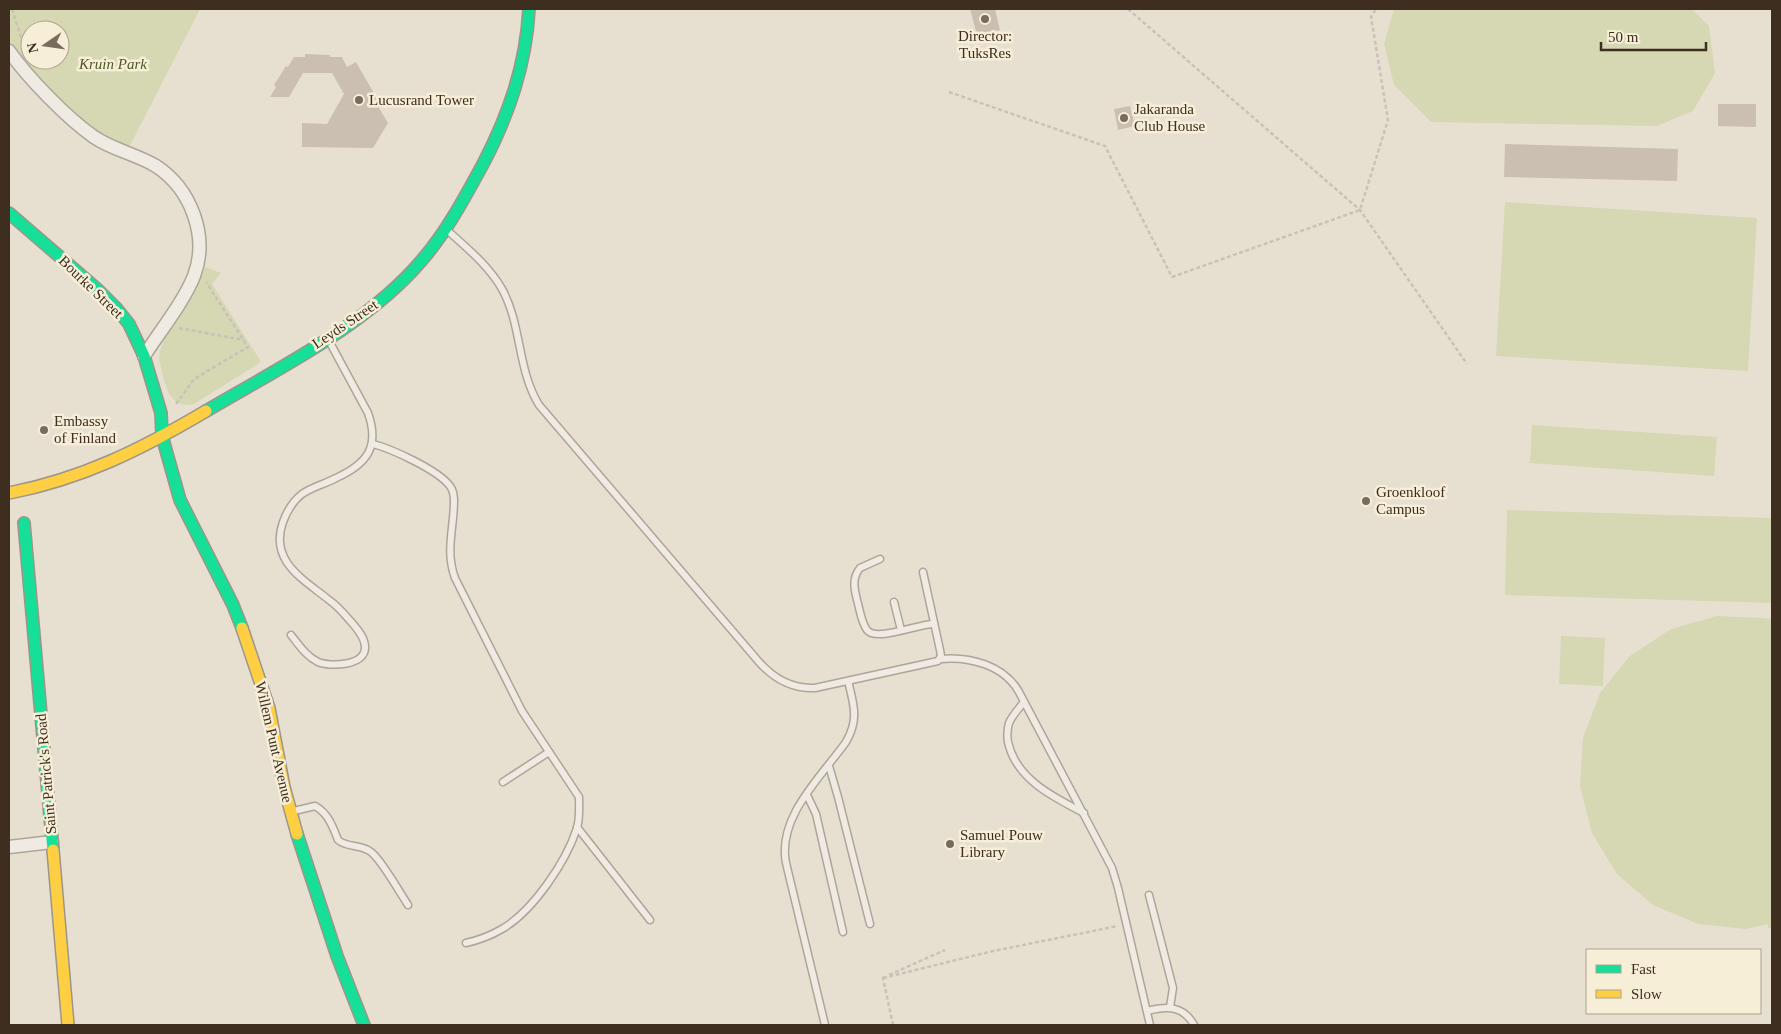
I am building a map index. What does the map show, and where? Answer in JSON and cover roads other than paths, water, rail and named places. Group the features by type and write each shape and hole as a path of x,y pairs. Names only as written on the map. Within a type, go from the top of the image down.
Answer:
{"street":[{"name":"Leyds Street","path":"9,492 46,484 88,471 162,436 327,337 361,315 402,282 427,256 446,230 494,145 510,107 523,64 529,9"},
{"path":"13,58 65,112 88,132 107,145 155,166 175,183 185,196 195,217 199,242 196,268 190,285 144,356"},
{"name":"Bourke Street","path":"9,213 97,288 128,324 144,356 161,413 162,436"},
{"name":"Willem Punt Avenue","path":"162,436 180,500 233,605 249,645 269,708 290,812 311,881 364,1025"},
{"name":"Saint Patrick's Road","path":"24,523 68,1025"},
{"path":"9,847 52,842"}],"lane":[{"path":"446,230 488,270 502,289 512,315 527,382 539,405 765,669 784,682 803,688 822,687 931,663 940,659 963,658 999,671 1012,681 1112,868 1150,1025"},
{"path":"291,635 307,654 317,661 329,665 348,663 360,658 364,652 364,639 345,615 330,600 311,587 288,566 280,540 284,518 297,498 358,466 369,453 372,444 372,423 368,413 327,337"},
{"path":"372,444 394,450 441,478 450,486 454,499 449,558 455,578 522,711 578,797 577,827 554,875 530,906 503,928 484,939 466,944"},
{"path":"880,559 860,568 854,580 854,588 864,624 868,631 874,634 933,624"},
{"path":"923,572 933,624 936,628 940,659"},
{"path":"894,602 901,630"},
{"path":"826,1025 784,855 787,831 793,815 846,742 854,725 854,711 848,681"},
{"path":"1024,702 1009,722 1008,727 1007,737 1013,760 1044,790 1084,813"},
{"path":"503,782 549,752"},
{"path":"829,766 870,924"},
{"path":"807,795 814,806 843,932"},
{"path":"290,812 316,806 321,809 326,814 338,840 341,843 361,847 371,852 408,905"},
{"path":"577,827 650,920"},
{"path":"1149,895 1173,988 1170,1008"},
{"path":"1146,1011 1170,1008 1184,1013 1194,1025"}],"place":[{"name":"Director: TuksRes","path":"985,19"},
{"name":"Lucusrand Tower","path":"359,100"},
{"name":"Jakaranda Club House","path":"1124,118"},
{"name":"Embassy of Finland","path":"44,430"},
{"name":"Groenkloof Campus","path":"1366,501"},
{"name":"Samuel Pouw Library","path":"950,844"}],"park label":[{"name":"Kruin Park","path":"113,64"}]}
